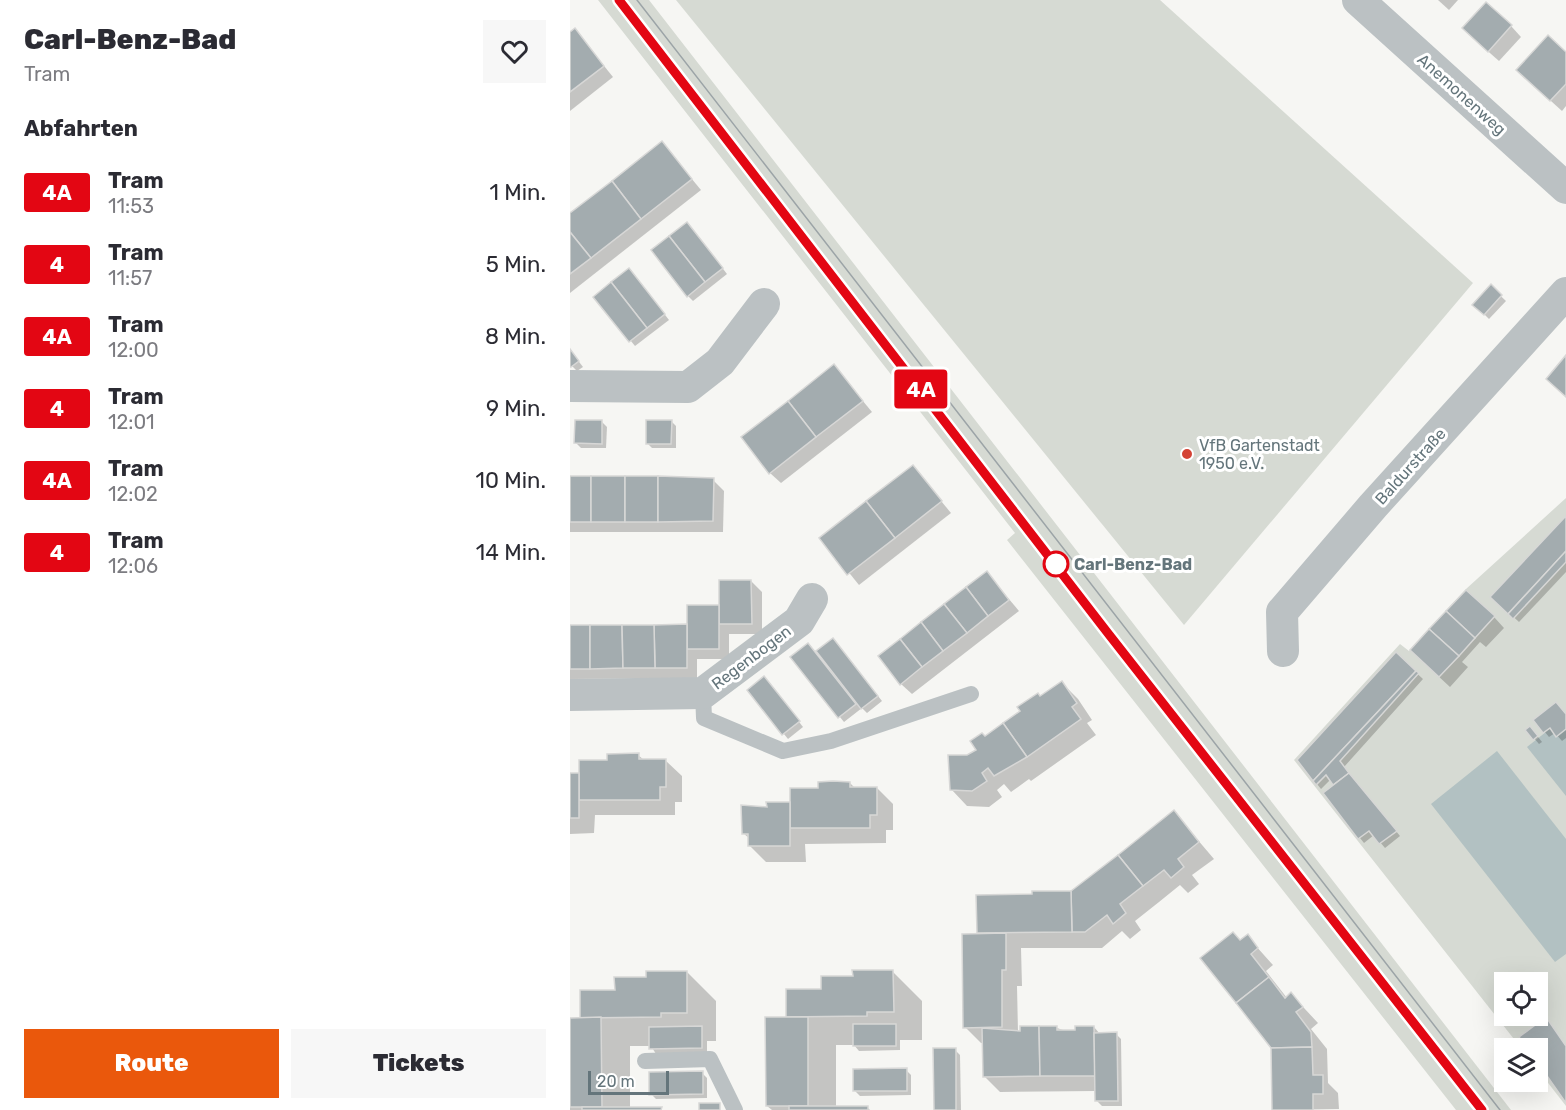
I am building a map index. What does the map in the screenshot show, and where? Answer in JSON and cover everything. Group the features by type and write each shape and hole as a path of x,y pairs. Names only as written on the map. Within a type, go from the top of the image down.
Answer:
{"street":[{"name":"Anemonenweg","path":"1358,0 1566,188"},
{"name":"Baldurstraße","path":"1283,651 1282,612 1373,506 1566,293"},
{"path":"570,386 688,387 720,362 764,304"},
{"name":"Regenbogen","path":"570,695 703,693 799,621 812,598"}],"lane":[{"path":"703,693 704,718 783,751 831,741 971,694"},
{"path":"645,1061 710,1059 735,1110"}],"shaded area":[{"path":"598,0 649,0 1494,1088 1494,1092 1497,1092 1511,1110 1456,1110 1007,540 1015,533"},
{"name":"VfB Gartenstadt 1950 e.V.","path":"676,0 1160,0 1473,283 1184,625"},
{"path":"1566,498 1566,1106 1548,1083 1548,1038 1513,1038 1504,1026 1548,1026 1548,972 1494,972 1494,1014 1294,760 1400,644 1409,651 1466,589"},
{"path":"1566,716 1566,796 1527,747"},
{"path":"1497,751 1566,839 1566,954 1555,962 1431,804"}],"building":[{"path":"1486,2 1512,25 1488,52 1462,28"},
{"path":"575,28 604,66 570,92 570,32"},
{"path":"1548,35 1566,52 1566,84 1550,101 1516,70"},
{"path":"662,141 692,179 641,219 612,181"},
{"path":"612,181 641,219 591,258 570,232 570,213"},
{"path":"687,222 723,268 705,282 669,236"},
{"path":"570,232 591,258 570,274"},
{"path":"669,236 705,282 687,297 651,250"},
{"path":"629,268 665,314 647,328 611,282"},
{"path":"611,282 647,328 629,342 593,297"},
{"path":"1491,284 1502,295 1484,315 1472,305"},
{"path":"570,349 579,361 571,367 570,367"},
{"path":"1566,355 1566,397 1546,379"},
{"path":"834,364 863,401 816,437 788,401"},
{"path":"788,401 816,437 769,474 741,437"},
{"path":"575,420 602,420 602,444 574,443"},
{"path":"646,420 672,420 671,444 646,444"},
{"path":"913,465 942,501 895,538 866,501"},
{"path":"570,476 591,476 591,522 570,522"},
{"path":"591,476 625,476 625,522 591,522"},
{"path":"625,476 658,476 658,522 625,522"},
{"path":"658,476 714,478 713,521 658,522"},
{"path":"866,501 895,538 847,575 819,538"},
{"path":"1566,516 1566,551 1508,614 1490,597"},
{"path":"1566,551 1566,562 1513,619 1508,614"},
{"path":"987,571 1009,600 988,616 966,587"},
{"path":"719,580 751,580 752,624 719,624"},
{"path":"966,587 988,616 967,633 944,604"},
{"path":"1466,590 1495,616 1475,638 1446,611"},
{"path":"944,604 967,633 943,651 921,622"},
{"path":"687,605 719,605 719,649 687,649"},
{"path":"1446,611 1475,638 1459,656 1429,629"},
{"path":"921,622 943,651 922,667 900,639"},
{"path":"687,624 687,668 655,668 654,625"},
{"path":"570,625 590,625 590,669 570,669"},
{"path":"590,625 622,625 623,668 590,669"},
{"path":"622,625 654,625 655,668 623,668"},
{"path":"1429,629 1459,656 1439,677 1410,650"},
{"path":"833,638 878,696 861,709 816,651"},
{"path":"900,639 922,667 900,685 878,656"},
{"path":"808,643 856,704 838,718 790,657"},
{"path":"1396,652 1416,671 1313,781 1297,760"},
{"path":"1416,671 1419,673 1340,761 1349,773 1333,785 1326,775 1316,785 1313,781"},
{"path":"764,676 800,721 782,735 747,690"},
{"path":"1062,681 1077,703 1072,707 1081,719 1027,757 1003,723 1020,711 1017,707 1038,693 1040,696"},
{"path":"1556,702 1566,714 1566,729 1556,737 1550,728 1543,733 1533,720"},
{"path":"1003,723 1027,757 994,776 988,768 982,773 987,781 972,791 950,790 948,755 967,755 976,750 970,741 982,733 985,736"},
{"path":"1530,726 1538,736 1533,740 1525,730"},
{"path":"639,753 639,759 666,759 666,787 660,787 660,800 579,800 579,760 607,760 607,754"},
{"path":"570,773 579,773 579,818 570,818"},
{"path":"1349,773 1397,831 1379,844 1369,831 1358,839 1323,793"},
{"path":"818,782 850,782 850,787 877,787 877,815 870,815 870,828 790,828 790,788 818,788"},
{"path":"766,802 790,802 790,846 748,846 748,834 742,834 741,805 767,807"},
{"path":"1174,810 1199,842 1178,859 1184,867 1171,878 1164,870 1143,886 1118,855"},
{"path":"1118,855 1143,886 1120,904 1126,913 1113,924 1107,915 1085,932 1072,932 1071,891"},
{"path":"1032,891 1071,891 1072,932 977,933 976,895 1032,894"},
{"path":"1233,932 1240,940 1248,934 1258,948 1251,954 1269,977 1236,1003 1200,958"},
{"path":"1006,933 1006,970 1002,970 1002,1027 963,1028 962,934"},
{"path":"852,970 893,970 894,1012 867,1012 867,1016 786,1017 786,989 821,989 821,976 853,976"},
{"path":"646,971 687,971 687,1013 661,1013 661,1017 580,1018 580,990 615,990 614,977 646,977"},
{"path":"1269,977 1285,998 1291,992 1303,1007 1296,1012 1311,1032 1312,1047 1271,1048 1236,1003"},
{"path":"601,1017 602,1107 570,1107 570,1018"},
{"path":"765,1017 808,1017 808,1106 766,1106"},
{"path":"1548,1020 1566,1046 1566,1103 1548,1077 1548,1038 1519,1037 1534,1026 1548,1026"},
{"path":"853,1024 896,1024 896,1046 853,1046"},
{"path":"702,1026 702,1048 649,1049 649,1027"},
{"path":"1020,1026 1039,1026 1040,1076 983,1077 982,1028 1020,1031"},
{"path":"1039,1026 1057,1026 1057,1030 1075,1030 1075,1026 1094,1026 1095,1076 1040,1076"},
{"path":"1117,1032 1118,1101 1095,1101 1094,1033"},
{"path":"1312,1047 1313,1075 1323,1075 1323,1094 1313,1094 1313,1110 1272,1110 1271,1048"},
{"path":"933,1048 956,1048 956,1110 934,1110"},
{"path":"907,1068 907,1091 853,1091 853,1069"},
{"path":"703,1071 703,1094 649,1095 649,1072"},
{"path":"699,1103 720,1103 720,1110 699,1110"},
{"path":"789,1106 868,1106 868,1110 789,1110"},
{"path":"582,1107 662,1107 661,1110 582,1110"}],"tram line":[{"path":"619,0 1107,632 1482,1110"},
{"name":"4A","path":"619,0 1107,632 1179,720 1482,1110"},
{"path":"637,0 1500,1110"}],"place":[{"name":"VfB Gartenstadt 1950 e.V.","path":"1187,454"},
{"name":"Carl-Benz-Bad","path":"1056,564"}]}
